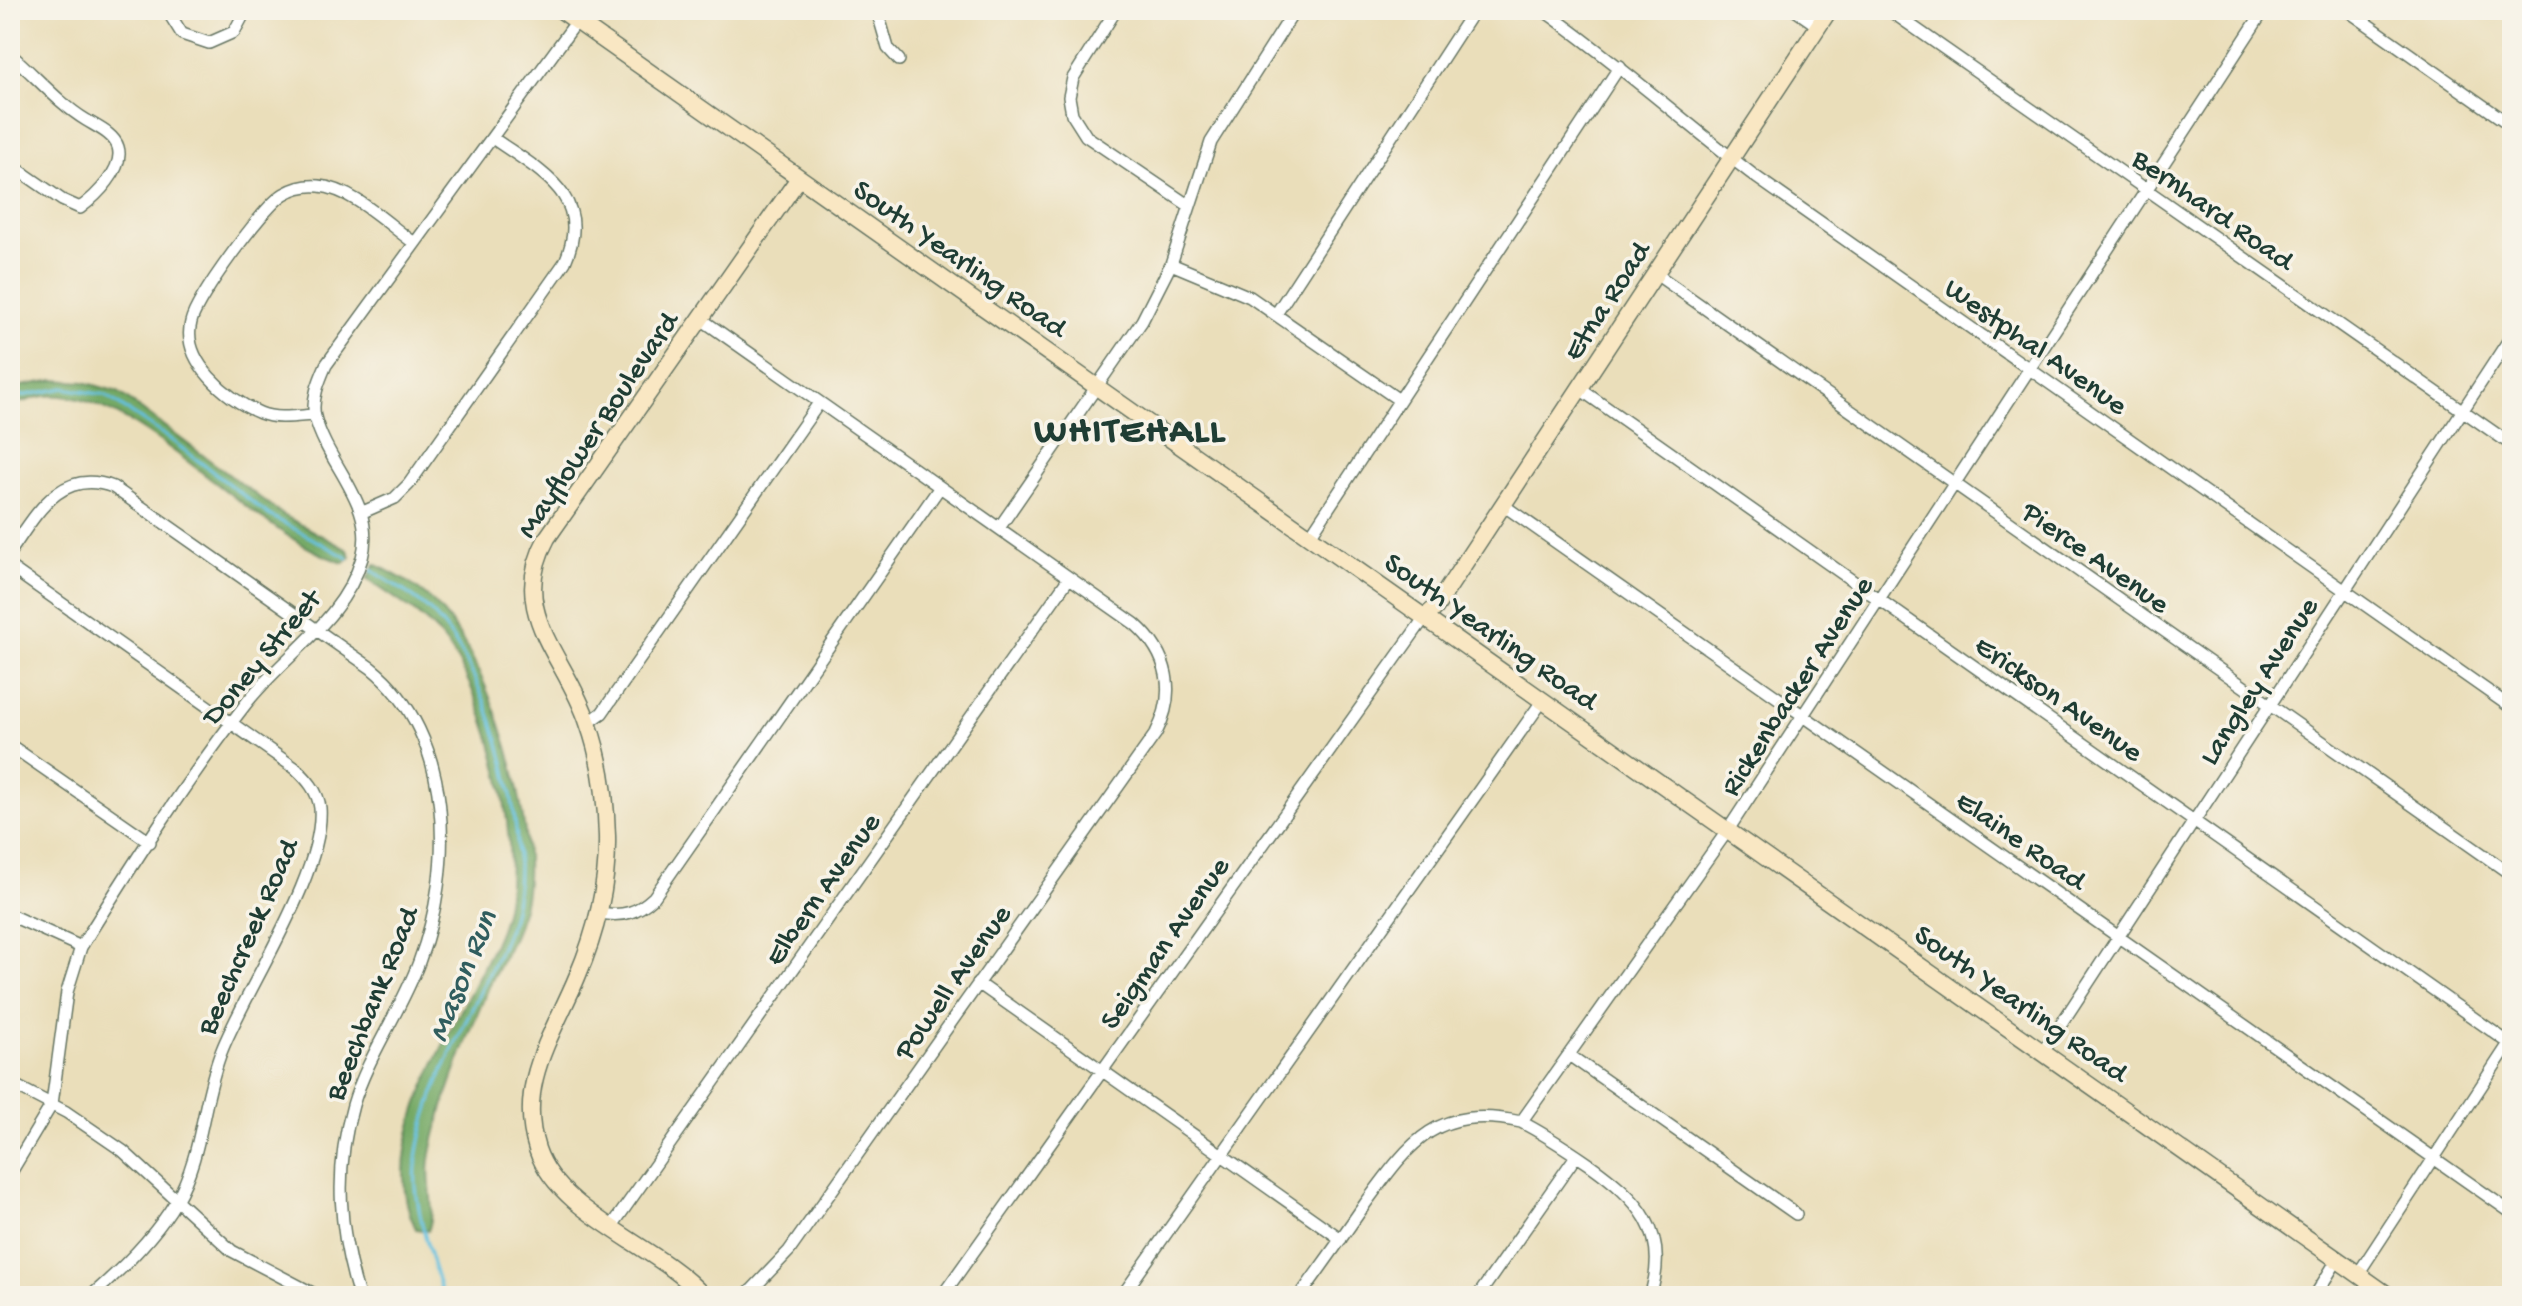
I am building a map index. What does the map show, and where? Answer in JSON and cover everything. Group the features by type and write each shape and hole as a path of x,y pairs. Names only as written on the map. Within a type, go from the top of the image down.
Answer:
{"street":[{"path":"167,10 182,34 209,43 234,32 246,10"},
{"name":"South Yearling Road","path":"561,10 2389,1296"},
{"path":"877,10 888,48 899,60"},
{"path":"1116,10 1073,78 1069,97 1072,114 1086,136 1188,205"},
{"path":"999,528 1142,321 1171,264 1211,142 1295,10"},
{"path":"1276,314 1474,10"},
{"name":"Westphal Avenue","path":"1543,10 1620,66 1732,158 2512,708"},
{"path":"1795,10 1818,26"},
{"name":"Etna Road","path":"1425,617 1435,608 1829,10"},
{"name":"Bernhard Road","path":"1889,10 2512,445"},
{"name":"Rickenbacker Avenue","path":"1521,1122 1728,830 2264,10"},
{"path":"2347,10 2512,126"},
{"path":"413,242 335,189 299,188 285,193 262,215 197,305 189,333 191,348 213,380 261,413 276,417 314,415 316,389 326,365 413,242 494,139 577,21"},
{"path":"10,54 81,117 109,133 118,147 118,163 95,197 80,208 62,200 10,164"},
{"path":"1310,536 1620,66"},
{"path":"363,512 395,498 409,484 571,249 573,218 562,190 494,139"},
{"name":"Mayflower Boulevard","path":"703,1296 681,1274 564,1189 551,1174 537,1148 529,1100 536,1067 577,977 600,913 607,839 605,803 588,723 574,688 536,619 533,604 534,568 547,538 799,178"},
{"path":"1171,264 1225,285 1276,314 1399,400"},
{"name":"Pierce Avenue","path":"1656,274 2512,875"},
{"path":"701,319 1069,578"},
{"name":"Langley Avenue","path":"2043,1052 2512,335"},
{"name":"Erickson Avenue","path":"1580,389 2511,1042"},
{"path":"588,723 602,713 819,403"},
{"name":"Doney Street","path":"10,1174 52,1104 67,992 81,947 247,702 317,631 348,586 362,558 363,512 314,415"},
{"name":"Beechbank Road","path":"10,552 52,495 73,484 103,484 124,494 384,679 408,712 431,767 441,835 437,899 419,962 354,1103 346,1135 339,1197 341,1230 359,1296"},
{"path":"600,913 636,912 654,897 940,487"},
{"name":"Elaine Road","path":"1503,505 2512,1213"},
{"name":"Beechcreek Road","path":"10,567 304,776 317,795 320,819 312,858 296,896 223,1048 196,1153 177,1200 140,1248 91,1296"},
{"name":"Powell Avenue","path":"746,1296 789,1251 1156,733 1167,708 1168,680 1157,648 1147,635 1069,578"},
{"name":"Elbern Avenue","path":"612,1226 1069,578"},
{"name":"Seigman Avenue","path":"942,1296 1425,617"},
{"path":"1122,1296 1543,700"},
{"path":"10,745 150,842"},
{"path":"10,915 81,947"},
{"path":"978,983 1341,1239"},
{"path":"2358,1274 2511,1042"},
{"path":"1569,1055 1796,1214"},
{"path":"10,1083 52,1104 123,1151 232,1251 318,1296"},
{"path":"1300,1296 1397,1160 1431,1129 1475,1116 1521,1122 1576,1156 1631,1196 1644,1216 1656,1256 1650,1296"},
{"path":"1478,1296 1576,1156"},
{"path":"2315,1296 2337,1260"}],"green space":[{"path":"54,380 84,382 118,392 283,515 348,550 351,557 344,563 307,547 117,414 80,399 45,396 10,406 10,388"},
{"path":"375,564 425,594 439,608 477,667 507,746 524,828 527,866 523,909 468,1038 439,1119 430,1160 432,1214 428,1231 416,1229 405,1193 405,1155 428,1077 500,929 508,898 510,861 507,821 490,738 460,666 443,639 426,622 367,579"}],"waterway":[{"name":"Mason Run","path":"10,398 64,388 105,395 170,439 269,515 348,558"},
{"name":"Mason Run","path":"371,570 428,609 456,644 492,721 514,812 518,856 516,896 508,930 441,1075 421,1135 416,1166 420,1214 443,1296"}],"district":[{"name":"WHITEHALL","path":"1130,427"}]}
